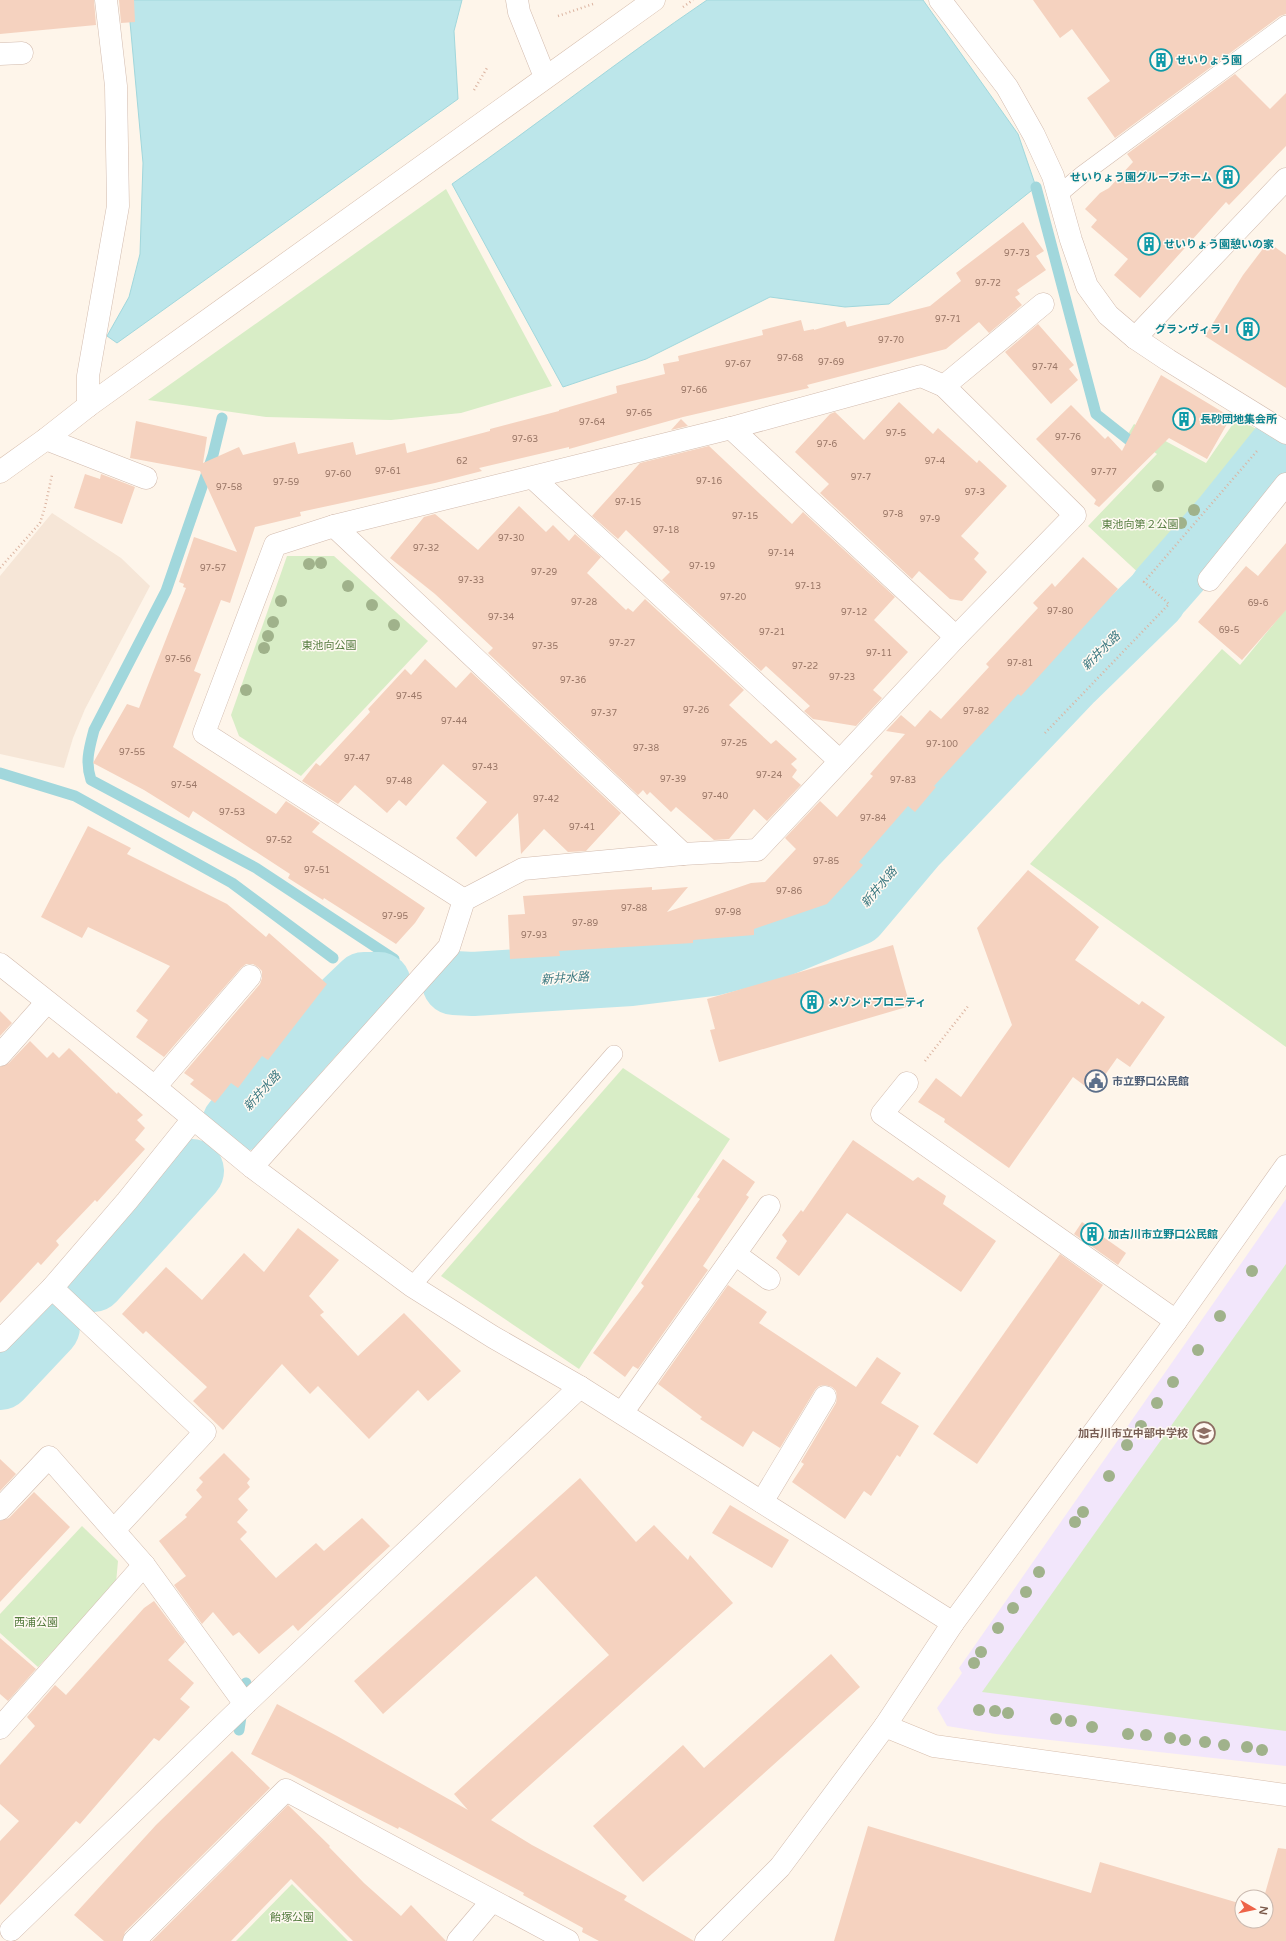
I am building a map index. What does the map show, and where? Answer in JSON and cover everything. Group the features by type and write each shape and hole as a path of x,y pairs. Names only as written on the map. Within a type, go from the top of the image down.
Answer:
{"street":[{"path":"88,406 88,376 118,206 116,86 106,0"},
{"path":"517,0 519,12 545,76"},
{"path":"0,472 46,440 88,406 545,76 654,0"},
{"path":"940,0 1007,88 1034,134 1054,176 1070,240 1087,286 1108,316 1135,338 1281,430"},
{"path":"0,54 22,53"},
{"path":"1135,338 1286,179"},
{"path":"944,386 1043,304"},
{"path":"252,1167 449,947 464,900 523,869 683,854 757,850 956,637 1075,515 944,386 921,376 731,428 334,526 275,545 204,733 464,900"},
{"path":"731,428 956,637"},
{"path":"46,440 146,478"},
{"path":"533,478 840,761"},
{"path":"1208,580 1286,484"},
{"path":"334,526 683,854"},
{"path":"0,964 156,1087 252,1167 412,1286 493,1337 622,1413 953,1623"},
{"path":"156,1087 250,976"},
{"path":"0,1055 47,1002"},
{"path":"907,1083 882,1114 1176,1321"},
{"path":"0,1341 52,1288 127,1201 193,1119"},
{"path":"706,1941 780,1867 885,1726 953,1623 1176,1321 1286,1166"},
{"path":"622,1413 769,1206"},
{"path":"735,1254 769,1279"},
{"path":"52,1288 205,1432 114,1530"},
{"path":"12,1931 245,1704 580,1387"},
{"path":"762,1502 825,1397"},
{"path":"0,1509 49,1457 144,1565 245,1704"},
{"path":"0,1728 144,1565"},
{"path":"885,1726 934,1746 1286,1795"},
{"path":"134,1941 286,1790 568,1941"},
{"path":"458,1941 492,1901"}],"lane":[{"path":"1058,195 1286,24"},
{"path":"412,1286 614,1054"}],"path":[{"path":"558,16 596,4"},
{"path":"1045,732 1169,604 1144,582 1281,430"},
{"path":"0,568 40,522 46,506 54,463 46,440"},
{"path":"907,1083 969,1005"}],"shaded area":[{"path":"52,513 121,558 150,586 85,709 73,738 64,768 0,754 0,576"},
{"name":"加古川市立中部中学校","path":"1286,1199 1286,1766 996,1734 947,1726 937,1708 962,1673 959,1668"}],"green space":[{"path":"446,189 552,386 461,413 391,420 266,417 148,400"},
{"name":"東池向第２公園","path":"1237,418 1267,435 1143,577 1088,526 1157,454 1128,434 1134,424 1206,463"},
{"name":"東池向公園","path":"287,556 334,556 428,641 301,776 239,736 231,715"},
{"path":"1286,609 1286,1047 1030,864 1222,649 1240,665"},
{"path":"623,1068 730,1139 579,1369 441,1276"},
{"name":"加古川市立中部中学校","path":"1286,1264 1286,1731 982,1692"},
{"name":"西浦公園","path":"82,1526 118,1561 116,1583 38,1667 0,1633 0,1614"},
{"name":"飴塚公園","path":"292,1884 348,1941 236,1941"}],"water":[{"path":"126,0 462,0 454,31 458,99 117,343 107,336 129,297 140,254 143,163 129,11"},
{"path":"707,0 923,0 1018,134 1036,187 889,304 845,307 770,297 646,359 563,387 452,184"}],"building":[{"path":"0,0 94,0 96,25 0,34"},
{"path":"119,0 134,0 135,22 121,23"},
{"name":"せいりょう園","path":"1033,0 1286,0 1286,14 1280,16 1115,138 1087,98 1110,81 1072,29 1060,38"},
{"path":"1235,74 1270,109 1286,93 1286,146 1229,205 1226,202 1140,298 1114,275 1128,259 1091,227 1097,220 1085,209 1100,193 1109,188 1133,162 1127,154"},
{"path":"1023,222 1044,251 1036,256 1046,270 1017,290 1020,294 1015,297 1022,305 989,333 979,322 946,349 807,385 809,388 683,417 569,449 569,447 479,468 482,471 435,483 300,512 301,516 255,527 230,603 221,600 194,671 201,674 173,747 276,814 286,801 320,823 312,832 425,908 415,923 396,944 324,898 323,900 288,878 290,874 193,811 189,818 144,790 93,763 127,704 139,708 186,588 183,587 184,584 179,582 194,537 237,552 200,471 130,458 136,421 207,437 203,463 239,447 243,455 295,442 298,454 353,442 356,455 405,443 407,453 490,431 490,429 559,411 617,393 616,386 665,374 663,364 679,361 678,356 763,335 762,330 801,320 804,331 814,330 845,321 847,327 930,306 961,281 956,273"},
{"name":"グランヴィラⅠ","path":"1268,242 1286,255 1286,388 1205,336 1243,275"},
{"path":"1038,324 1074,365 1069,369 1078,380 1051,404 1005,352"},
{"path":"1161,375 1231,417 1207,459 1169,438 1099,507 1094,504 1096,500 1036,439 1071,405 1105,439 1108,436 1122,451"},
{"path":"899,402 933,434 938,428 977,463 979,460 1007,486 961,536 979,553 974,559 987,572 962,601 950,599 919,571 912,579 820,493 829,484 795,452 830,414 835,412 864,440"},
{"path":"681,419 688,426 671,430"},
{"path":"709,446 792,524 803,512 895,597 874,620 908,652 873,690 882,698 856,726 813,719 804,711 810,706 766,666 761,671 662,580 670,572 626,530 618,539 592,516 640,463"},
{"path":"85,474 100,479 101,474 135,487 122,524 74,508"},
{"path":"519,506 546,532 553,525 569,541 575,534 601,557 587,573 626,610 628,608 633,612 645,599 744,690 729,705 771,744 776,740 797,759 791,764 797,770 792,777 801,785 767,821 754,809 729,839 714,840 676,807 671,812 650,792 647,795 643,790 638,795 488,653 493,648 435,594 390,558 424,517 435,514 478,550"},
{"path":"1286,543 1286,610 1242,660 1198,622 1246,566 1258,576"},
{"path":"1083,557 1118,589 1021,696 1018,694 934,786 936,787 915,812 908,806 859,862 863,865 827,904 754,929 754,935 693,940 693,943 559,951 560,956 510,959 508,915 525,914 523,896 652,887 652,890 688,887 667,912 751,883 765,882 796,849 785,838 820,801 837,817 873,776 870,774 905,734 886,731 901,715 915,727 930,710 941,719 989,667 986,664 1038,608 1033,603 1052,583 1055,587"},
{"path":"425,659 456,688 471,672 621,813 586,851 568,852 544,829 521,854 518,813 476,857 456,838 487,802 443,764 406,806 399,800 387,813 355,785 338,804 302,781 316,763 320,766 370,712 368,709 405,669 411,675"},
{"path":"88,826 131,848 127,854 227,904 266,937 269,933 327,984 268,1060 262,1056 238,1088 231,1083 215,1103 190,1084 194,1080 184,1073 260,984 262,971 253,964 246,964 241,968 164,1057 136,1037 148,1020 136,1011 170,966 88,927 82,938 41,917"},
{"name":"市立野口公民館","path":"1028,870 1099,927 1075,960 1139,1005 1142,1001 1165,1017 1130,1067 1117,1058 1093,1092 1073,1077 1009,1168 944,1122 945,1119 918,1102 936,1078 961,1097 1012,1025 977,928"},
{"name":"メゾンドプロニティ","path":"893,945 910,1006 719,1062 710,1030 715,1029 707,999"},
{"path":"0,1011 12,1023 0,1036"},
{"path":"30,1041 47,1058 53,1052 59,1058 69,1048 117,1094 118,1092 143,1115 137,1120 145,1128 135,1140 145,1149 97,1202 95,1200 56,1241 59,1245 41,1265 38,1262 0,1303 0,1067 9,1063"},
{"path":"853,1140 913,1181 918,1177 946,1196 943,1204 996,1241 961,1292 847,1213 799,1276 776,1258 787,1241 782,1235 801,1210 803,1212"},
{"path":"723,1159 755,1182 746,1195 749,1197 703,1266 708,1270 638,1369 633,1366 625,1377 593,1353 644,1286 641,1283 700,1199 697,1197"},
{"path":"1082,1222 1126,1253 1118,1265 1074,1234"},
{"path":"298,1228 339,1260 309,1296 324,1312 320,1315 358,1356 404,1313 461,1371 428,1401 418,1390 369,1439 318,1386 310,1394 282,1364 223,1430 193,1401 207,1387 146,1331 143,1334 122,1314 166,1267 202,1300 244,1253 264,1272"},
{"path":"1060,1254 1103,1285 977,1464 933,1434"},
{"path":"728,1285 767,1312 759,1323 856,1387 877,1357 901,1373 881,1403 919,1426 900,1457 897,1455 871,1496 864,1491 845,1519 792,1482 804,1464 801,1462 836,1403 836,1391 832,1387 825,1385 819,1386 815,1390 780,1448 753,1431 743,1447 700,1419 702,1417 658,1384"},
{"path":"224,1453 250,1479 247,1483 250,1487 238,1499 248,1510 237,1522 247,1532 240,1539 276,1578 316,1543 324,1551 362,1518 390,1546 298,1631 293,1625 259,1654 239,1632 233,1636 213,1612 202,1624 174,1585 186,1576 159,1541 187,1517 185,1515 202,1497 196,1490 203,1482 199,1478"},
{"path":"0,1459 16,1474 0,1491"},
{"path":"580,1478 636,1542 654,1525 688,1560 690,1555 733,1603 491,1820 532,1845 627,1896 624,1900 694,1941 599,1941 582,1932 583,1928 523,1895 524,1893 407,1831 399,1827 398,1829 251,1754 277,1704 468,1810 454,1794 609,1655 536,1576 383,1714 354,1681"},
{"path":"34,1492 70,1527 0,1602 0,1521 9,1518"},
{"path":"730,1505 789,1540 772,1568 712,1533"},
{"path":"154,1601 185,1642 168,1660 194,1683 180,1699 190,1707 159,1741 154,1738 80,1824 76,1821 0,1905 0,1841 19,1821 0,1804 0,1765 35,1726 27,1717 55,1685 66,1695 144,1608"},
{"path":"0,1638 36,1669 8,1701 0,1694"},
{"path":"831,1654 860,1687 643,1882 593,1826 683,1745 704,1768"},
{"path":"232,1751 270,1788 125,1932 122,1941 104,1941 74,1915 156,1825"},
{"path":"288,1805 330,1846 329,1847 364,1883 401,1916 411,1905 446,1941 353,1941 291,1879 231,1941 152,1941"},
{"path":"868,1826 1091,1893 1100,1862 1234,1902 1234,1929 1274,1929 1274,1889 1266,1889 1278,1848 1286,1849 1286,1941 834,1941"}],"waterway":[{"path":"1036,187 1096,414 1139,448"},
{"path":"222,418 213,455 166,591 94,730 89,749 89,773 91,780 256,868 394,959 389,975 379,984"},
{"name":"新井水路","path":"1161,590 1225,517 1278,451"},
{"name":"新井水路","path":"454,983 473,984 631,974 712,964 771,949 856,914 915,844 1072,679 1155,598"},
{"path":"0,773 75,796 232,883 333,958"},
{"name":"新井水路","path":"234,1123 317,1029 364,984 379,984"},
{"name":"新井水路","path":"93,1280 192,1171"},
{"name":"新井水路","path":"0,1378 48,1327"},
{"path":"239,1730 246,1683"}],"place":[{"name":"せいりょう園","path":"1161,60"},
{"name":"せいりょう園グループホーム","path":"1228,177"},
{"name":"せいりょう園憩いの家","path":"1149,244"},
{"name":"グランヴィラⅠ","path":"1248,329"},
{"name":"長砂団地集会所","path":"1184,419"},
{"name":"メゾンドプロニティ","path":"812,1002"},
{"name":"市立野口公民館","path":"1096,1081"},
{"name":"加古川市立野口公民館","path":"1092,1234"},
{"name":"加古川市立中部中学校","path":"1204,1433"}]}
